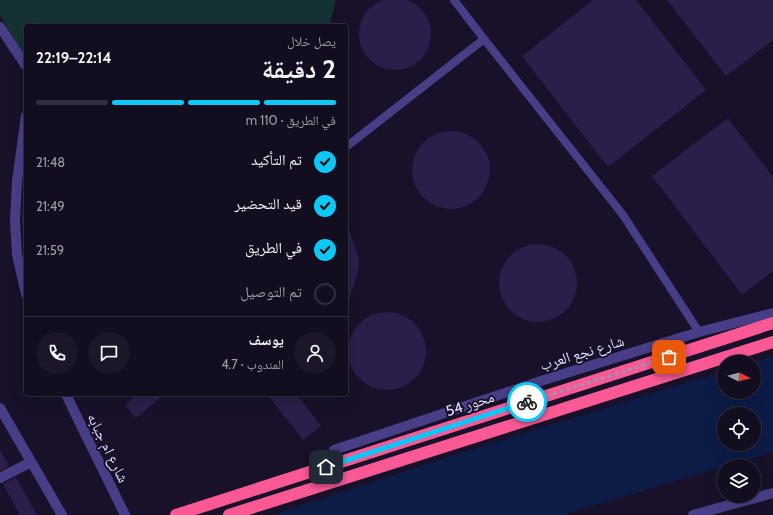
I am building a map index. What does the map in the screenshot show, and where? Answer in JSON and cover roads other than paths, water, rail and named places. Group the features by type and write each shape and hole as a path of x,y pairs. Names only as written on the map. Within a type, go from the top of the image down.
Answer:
{"highway":[{"name":"محور 54","path":"176,515 773,323"},
{"path":"229,515 773,342"}],"street":[{"path":"0,27 24,63"},
{"path":"24,130 17,181 15,221 17,255 24,285"},
{"name":"شارع نجع العرب","path":"334,450 547,379 698,332 773,312"},
{"name":"شارع ام جبابه","path":"67,396 125,515"},
{"path":"0,408 62,515"},
{"path":"0,478 31,462"},
{"path":"693,515 773,493"}],"lane":[{"path":"454,0 622,215 698,332"},
{"path":"348,145 484,39"}],"water":[{"path":"773,356 773,452 750,459 717,459 717,469 563,515 272,515 448,457 717,373 717,399 761,399 761,360"}]}
